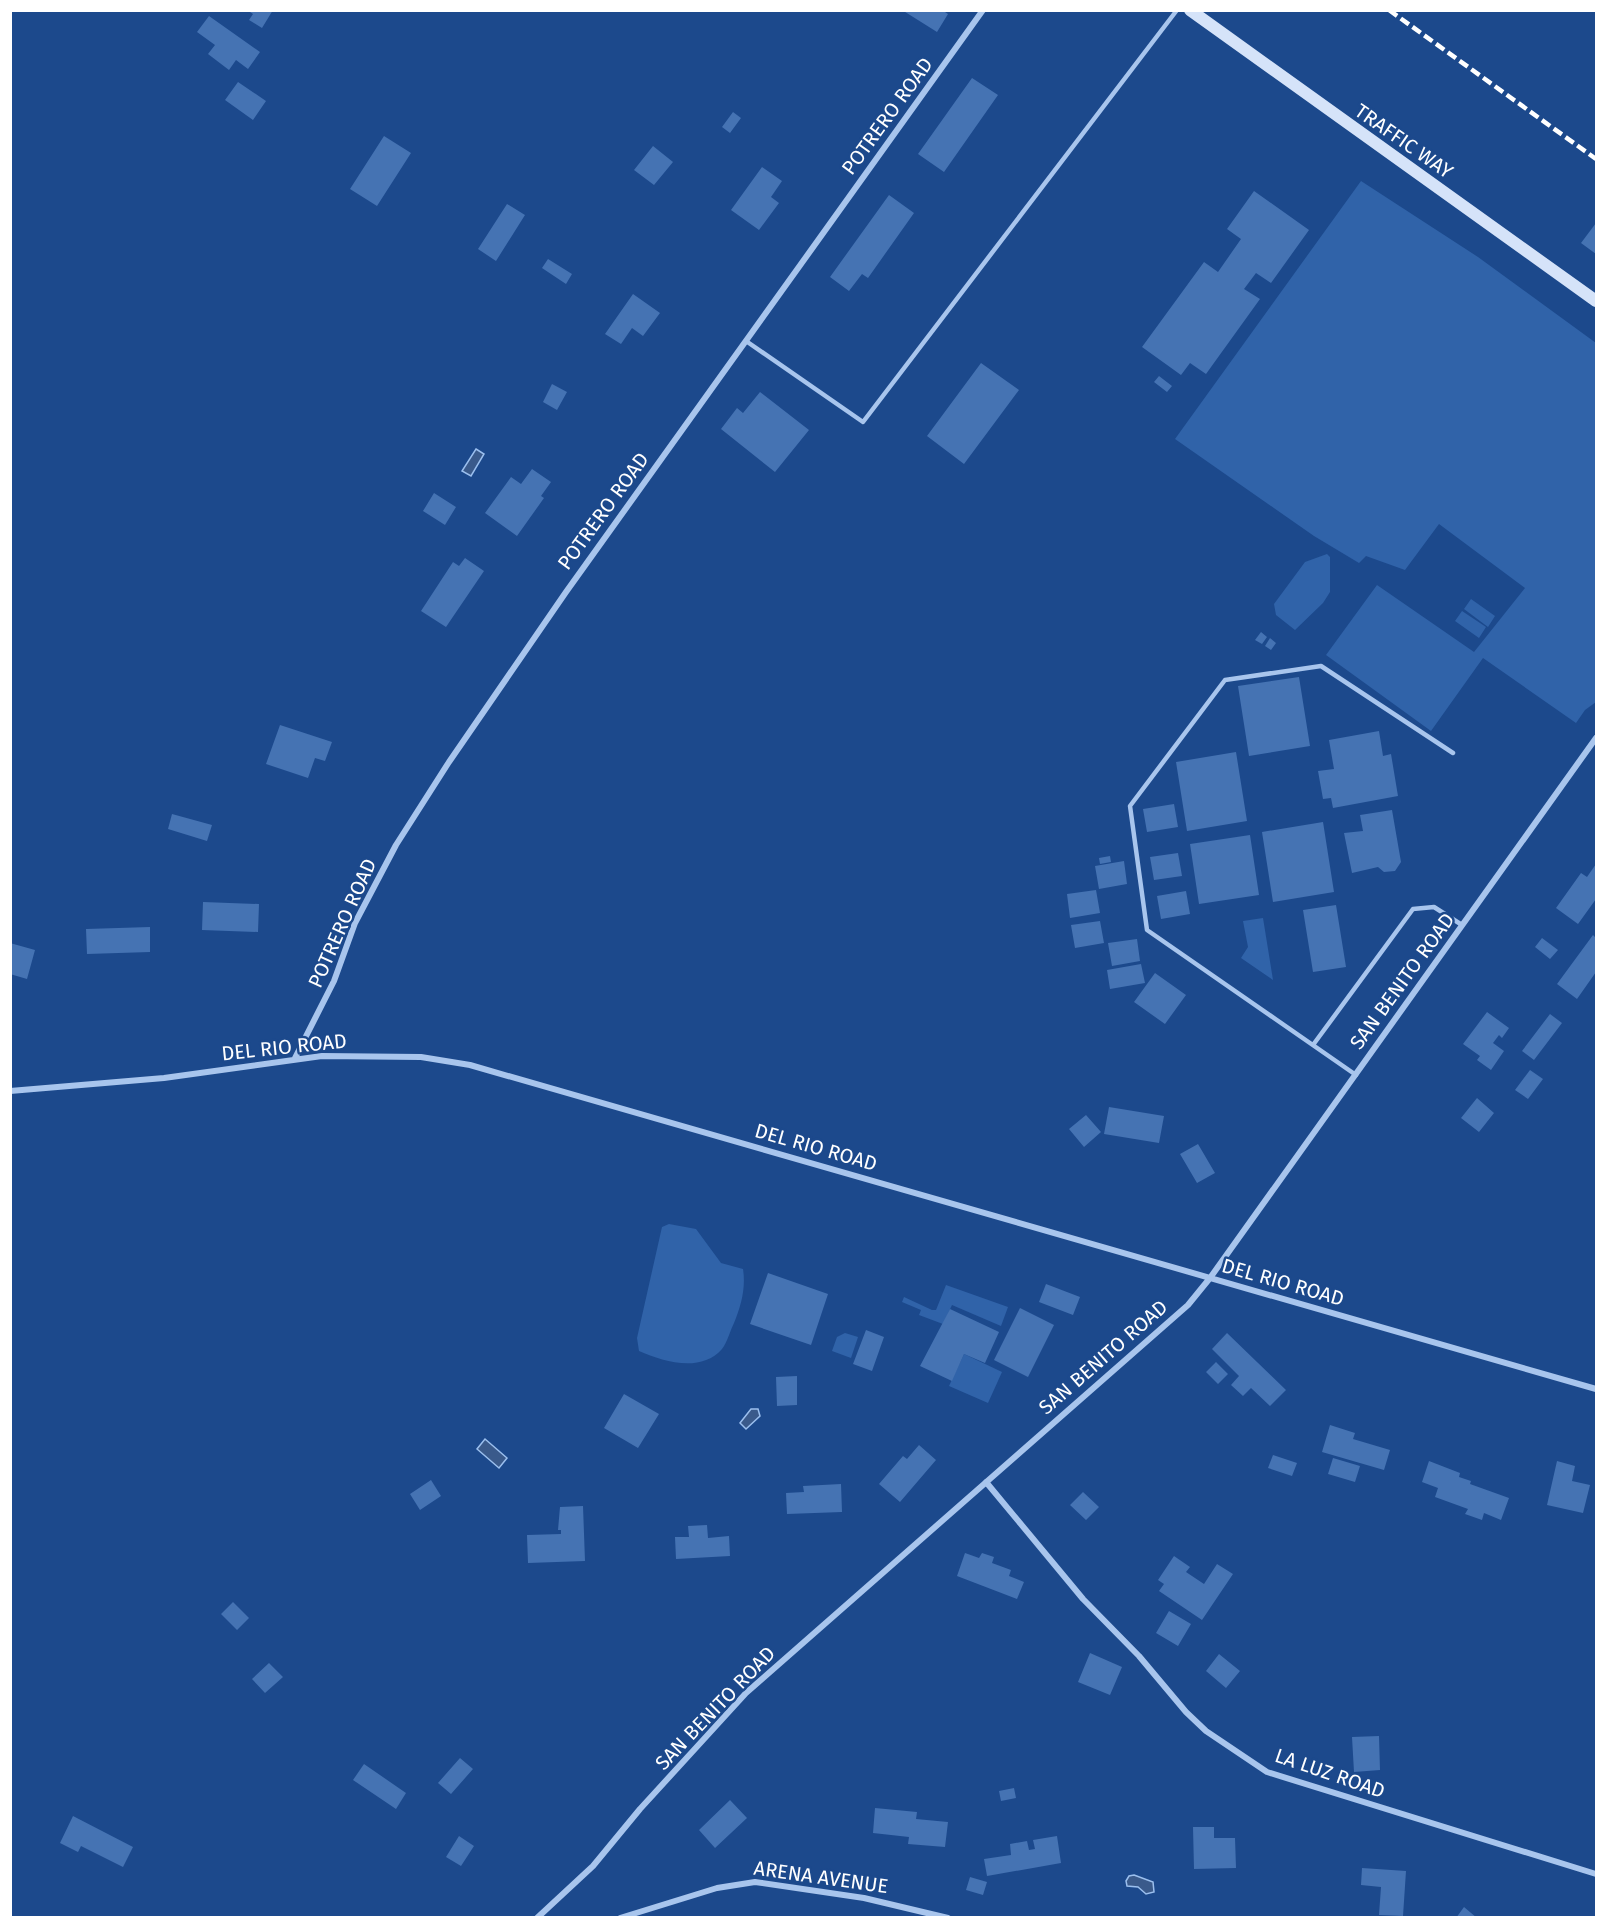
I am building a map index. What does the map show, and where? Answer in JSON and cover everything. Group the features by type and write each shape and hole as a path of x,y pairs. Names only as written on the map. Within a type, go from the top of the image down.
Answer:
{"street":[{"name":"POTRERO ROAD","path":"296,1058 334,981 355,923 396,845 566,592 983,10"},
{"name":"TRAFFIC WAY","path":"1190,10 1596,301"},
{"name":"SAN BENITO ROAD","path":"537,1917 593,1866 640,1809 746,1693 1188,1305 1210,1278 1596,738"},
{"name":"DEL RIO ROAD","path":"10,1091 164,1078 296,1058 421,1057 470,1065 1596,1389"},
{"name":"LA LUZ ROAD","path":"986,1482 1083,1599 1139,1656 1186,1712 1206,1731 1268,1772 1596,1874"},
{"name":"ARENA AVENUE","path":"620,1917 717,1888 755,1882 864,1898 948,1917"}],"lane":[{"path":"746,341 862,423 1177,10"},
{"path":"1356,1075 1147,930 1130,806 1225,680 1321,666 1453,753"},
{"path":"1313,1045 1413,909 1434,907 1462,926"}],"shaded area":[{"path":"1361,181 1478,257 1596,343 1596,702 1585,710 1576,723 1483,658 1431,731 1326,655 1377,585 1474,652 1525,588 1439,524 1405,570 1366,556 1359,563 1314,536 1175,439"},
{"path":"476,449 484,454 471,476 462,471"},
{"path":"1327,554 1330,557 1330,592 1323,603 1295,630 1276,615 1274,604 1305,562"},
{"path":"1471,599 1495,616 1488,627 1464,609"},
{"path":"1462,611 1486,627 1479,638 1455,621"},
{"path":"1263,918 1273,980 1241,958 1248,947 1243,921"},
{"path":"669,1224 696,1229 721,1263 743,1269 744,1283 737,1317 722,1349 704,1361 671,1362 639,1351 637,1338 662,1227"},
{"path":"946,1285 1008,1307 1001,1326 952,1305 943,1324 919,1315 921,1310 902,1302 904,1297 936,1310"},
{"path":"845,1333 858,1337 851,1358 832,1351 837,1337"},
{"path":"964,1354 1002,1372 988,1403 949,1386"},
{"path":"751,1409 758,1409 760,1416 746,1429 740,1423"},
{"path":"485,1439 507,1458 499,1468 477,1449"},
{"path":"1134,1875 1153,1882 1154,1892 1146,1894 1138,1887 1127,1886 1126,1881 1129,1876"}],"building":[{"path":"247,10 273,10 262,28 249,20 253,14"},
{"path":"902,10 942,10 948,14 937,32"},
{"path":"209,16 260,52 248,69 236,60 229,70 208,54 215,45 197,32"},
{"path":"972,78 998,95 944,172 918,154"},
{"path":"238,82 266,101 253,120 225,100"},
{"path":"733,112 741,118 730,133 722,127"},
{"path":"384,136 411,153 377,206 350,189"},
{"path":"653,146 673,162 654,185 634,170"},
{"path":"762,167 782,181 771,197 779,203 759,230 731,210"},
{"path":"1254,191 1309,230 1271,283 1256,273 1244,289 1260,299 1206,374 1190,363 1181,375 1142,347 1204,262 1218,272 1241,239 1227,229"},
{"path":"889,195 914,213 868,278 862,274 849,291 830,277"},
{"path":"507,204 525,215 496,261 478,249"},
{"path":"1596,223 1596,254 1581,243"},
{"path":"548,259 572,274 566,284 542,268"},
{"path":"633,294 660,313 643,336 632,328 621,344 605,334"},
{"path":"981,363 1019,390 964,464 927,436"},
{"path":"1159,376 1172,386 1167,392 1154,382"},
{"path":"552,384 567,392 557,410 543,402"},
{"path":"760,392 809,430 775,472 721,429 737,408 743,413"},
{"path":"532,469 551,482 541,496 544,498 517,536 485,513 511,477 521,484"},
{"path":"434,493 456,507 445,525 423,511"},
{"path":"465,558 484,571 446,627 421,611 453,562 459,566"},
{"path":"1261,632 1267,637 1262,644 1255,640"},
{"path":"1270,638 1276,643 1271,650 1265,646"},
{"path":"1299,677 1310,746 1249,756 1238,686"},
{"path":"280,725 332,742 325,761 315,758 308,778 266,764"},
{"path":"1379,731 1383,756 1391,754 1398,796 1333,808 1331,798 1323,799 1318,771 1334,769 1329,740"},
{"path":"1236,752 1247,821 1187,831 1176,762"},
{"path":"1174,804 1178,827 1147,832 1143,809"},
{"path":"1392,810 1401,862 1395,871 1384,872 1378,867 1352,873 1344,833 1363,831 1360,815"},
{"path":"172,814 212,825 207,841 168,829"},
{"path":"1323,822 1334,892 1273,902 1262,832"},
{"path":"1250,835 1259,895 1199,904 1190,844"},
{"path":"1178,853 1182,876 1154,880 1150,857"},
{"path":"1110,856 1111,862 1100,864 1099,858"},
{"path":"1124,861 1127,884 1099,889 1095,866"},
{"path":"1596,864 1596,899 1578,924 1556,908 1581,873 1587,877"},
{"path":"1096,890 1100,913 1070,918 1067,894"},
{"path":"1186,891 1190,914 1161,919 1157,896"},
{"path":"203,902 259,904 258,932 202,930"},
{"path":"1336,905 1346,967 1313,972 1303,910"},
{"path":"1100,921 1104,943 1075,948 1071,925"},
{"path":"150,927 150,952 87,954 86,929"},
{"path":"1593,935 1596,938 1596,972 1577,999 1557,984"},
{"path":"1542,938 1558,950 1550,959 1535,947"},
{"path":"1137,939 1140,961 1112,966 1108,943"},
{"path":"10,943 35,950 27,979 10,974"},
{"path":"1141,964 1145,983 1110,989 1107,970"},
{"path":"1155,973 1186,995 1165,1024 1134,1002"},
{"path":"1487,1012 1509,1028 1502,1038 1499,1035 1493,1043 1504,1051 1491,1070 1477,1060 1480,1056 1463,1044"},
{"path":"1550,1014 1562,1023 1534,1060 1522,1051"},
{"path":"1530,1070 1543,1079 1528,1099 1515,1090"},
{"path":"1477,1098 1494,1113 1479,1132 1461,1118"},
{"path":"1109,1107 1164,1116 1159,1143 1104,1134"},
{"path":"1086,1115 1101,1132 1084,1147 1069,1129"},
{"path":"1198,1144 1215,1173 1197,1183 1180,1154"},
{"path":"768,1273 828,1294 811,1345 750,1324"},
{"path":"1046,1284 1080,1297 1073,1315 1039,1302"},
{"path":"1020,1308 1054,1325 1028,1377 994,1360"},
{"path":"950,1309 999,1332 985,1363 964,1354 952,1381 920,1366"},
{"path":"866,1330 884,1337 872,1371 853,1364"},
{"path":"1227,1333 1286,1390 1270,1406 1251,1388 1243,1396 1231,1385 1239,1376 1212,1349"},
{"path":"1216,1362 1228,1374 1218,1384 1206,1372"},
{"path":"797,1376 797,1405 777,1406 776,1377"},
{"path":"624,1394 659,1414 638,1448 604,1428"},
{"path":"1330,1425 1355,1433 1353,1439 1390,1450 1384,1470 1322,1452"},
{"path":"919,1445 936,1460 900,1502 879,1484 903,1456 907,1459"},
{"path":"1273,1455 1297,1463 1292,1476 1268,1468"},
{"path":"1333,1458 1360,1466 1355,1482 1328,1474"},
{"path":"1429,1461 1460,1473 1459,1477 1471,1481 1470,1484 1509,1498 1501,1520 1484,1513 1482,1520 1465,1514 1468,1509 1435,1497 1438,1488 1422,1482"},
{"path":"1557,1461 1575,1466 1572,1481 1590,1485 1583,1513 1547,1505"},
{"path":"431,1480 441,1496 420,1510 410,1494"},
{"path":"841,1484 842,1512 787,1514 786,1493 804,1492 803,1486"},
{"path":"1083,1492 1099,1507 1086,1520 1070,1505"},
{"path":"583,1506 585,1561 528,1563 527,1535 561,1534 561,1530 558,1530 560,1507"},
{"path":"707,1525 708,1538 729,1536 730,1556 676,1559 675,1537 689,1537 688,1526"},
{"path":"965,1553 979,1558 982,1553 994,1557 992,1563 1011,1570 1009,1576 1024,1582 1017,1599 957,1576"},
{"path":"1174,1556 1190,1567 1186,1572 1204,1584 1217,1564 1233,1574 1202,1620 1159,1591 1164,1584 1158,1580"},
{"path":"233,1602 249,1618 237,1630 221,1614"},
{"path":"1169,1611 1191,1624 1178,1646 1156,1633"},
{"path":"1090,1653 1122,1667 1110,1695 1078,1682"},
{"path":"1219,1654 1240,1671 1226,1688 1206,1671"},
{"path":"269,1663 283,1677 265,1693 252,1679"},
{"path":"1379,1736 1380,1770 1354,1772 1352,1737"},
{"path":"460,1758 473,1769 451,1794 438,1783"},
{"path":"364,1764 406,1793 396,1809 353,1780"},
{"path":"1014,1788 1016,1798 1001,1801 999,1791"},
{"path":"730,1800 747,1818 715,1848 699,1830"},
{"path":"875,1808 917,1812 916,1819 948,1822 945,1847 908,1844 909,1837 873,1833"},
{"path":"73,1816 133,1847 123,1867 81,1846 78,1852 60,1843"},
{"path":"1193,1827 1214,1827 1214,1838 1235,1838 1236,1868 1194,1869"},
{"path":"459,1836 474,1846 461,1866 446,1857"},
{"path":"1057,1836 1061,1863 987,1876 984,1859 1011,1855 1010,1844 1027,1841 1029,1850 1035,1849 1033,1840"},
{"path":"1362,1868 1406,1871 1403,1916 1379,1915 1381,1887 1361,1885"},
{"path":"970,1877 987,1882 983,1895 966,1890"},
{"path":"1464,1907 1477,1918 1456,1918"}],"railway":[{"path":"1389,10 1596,159"}]}
